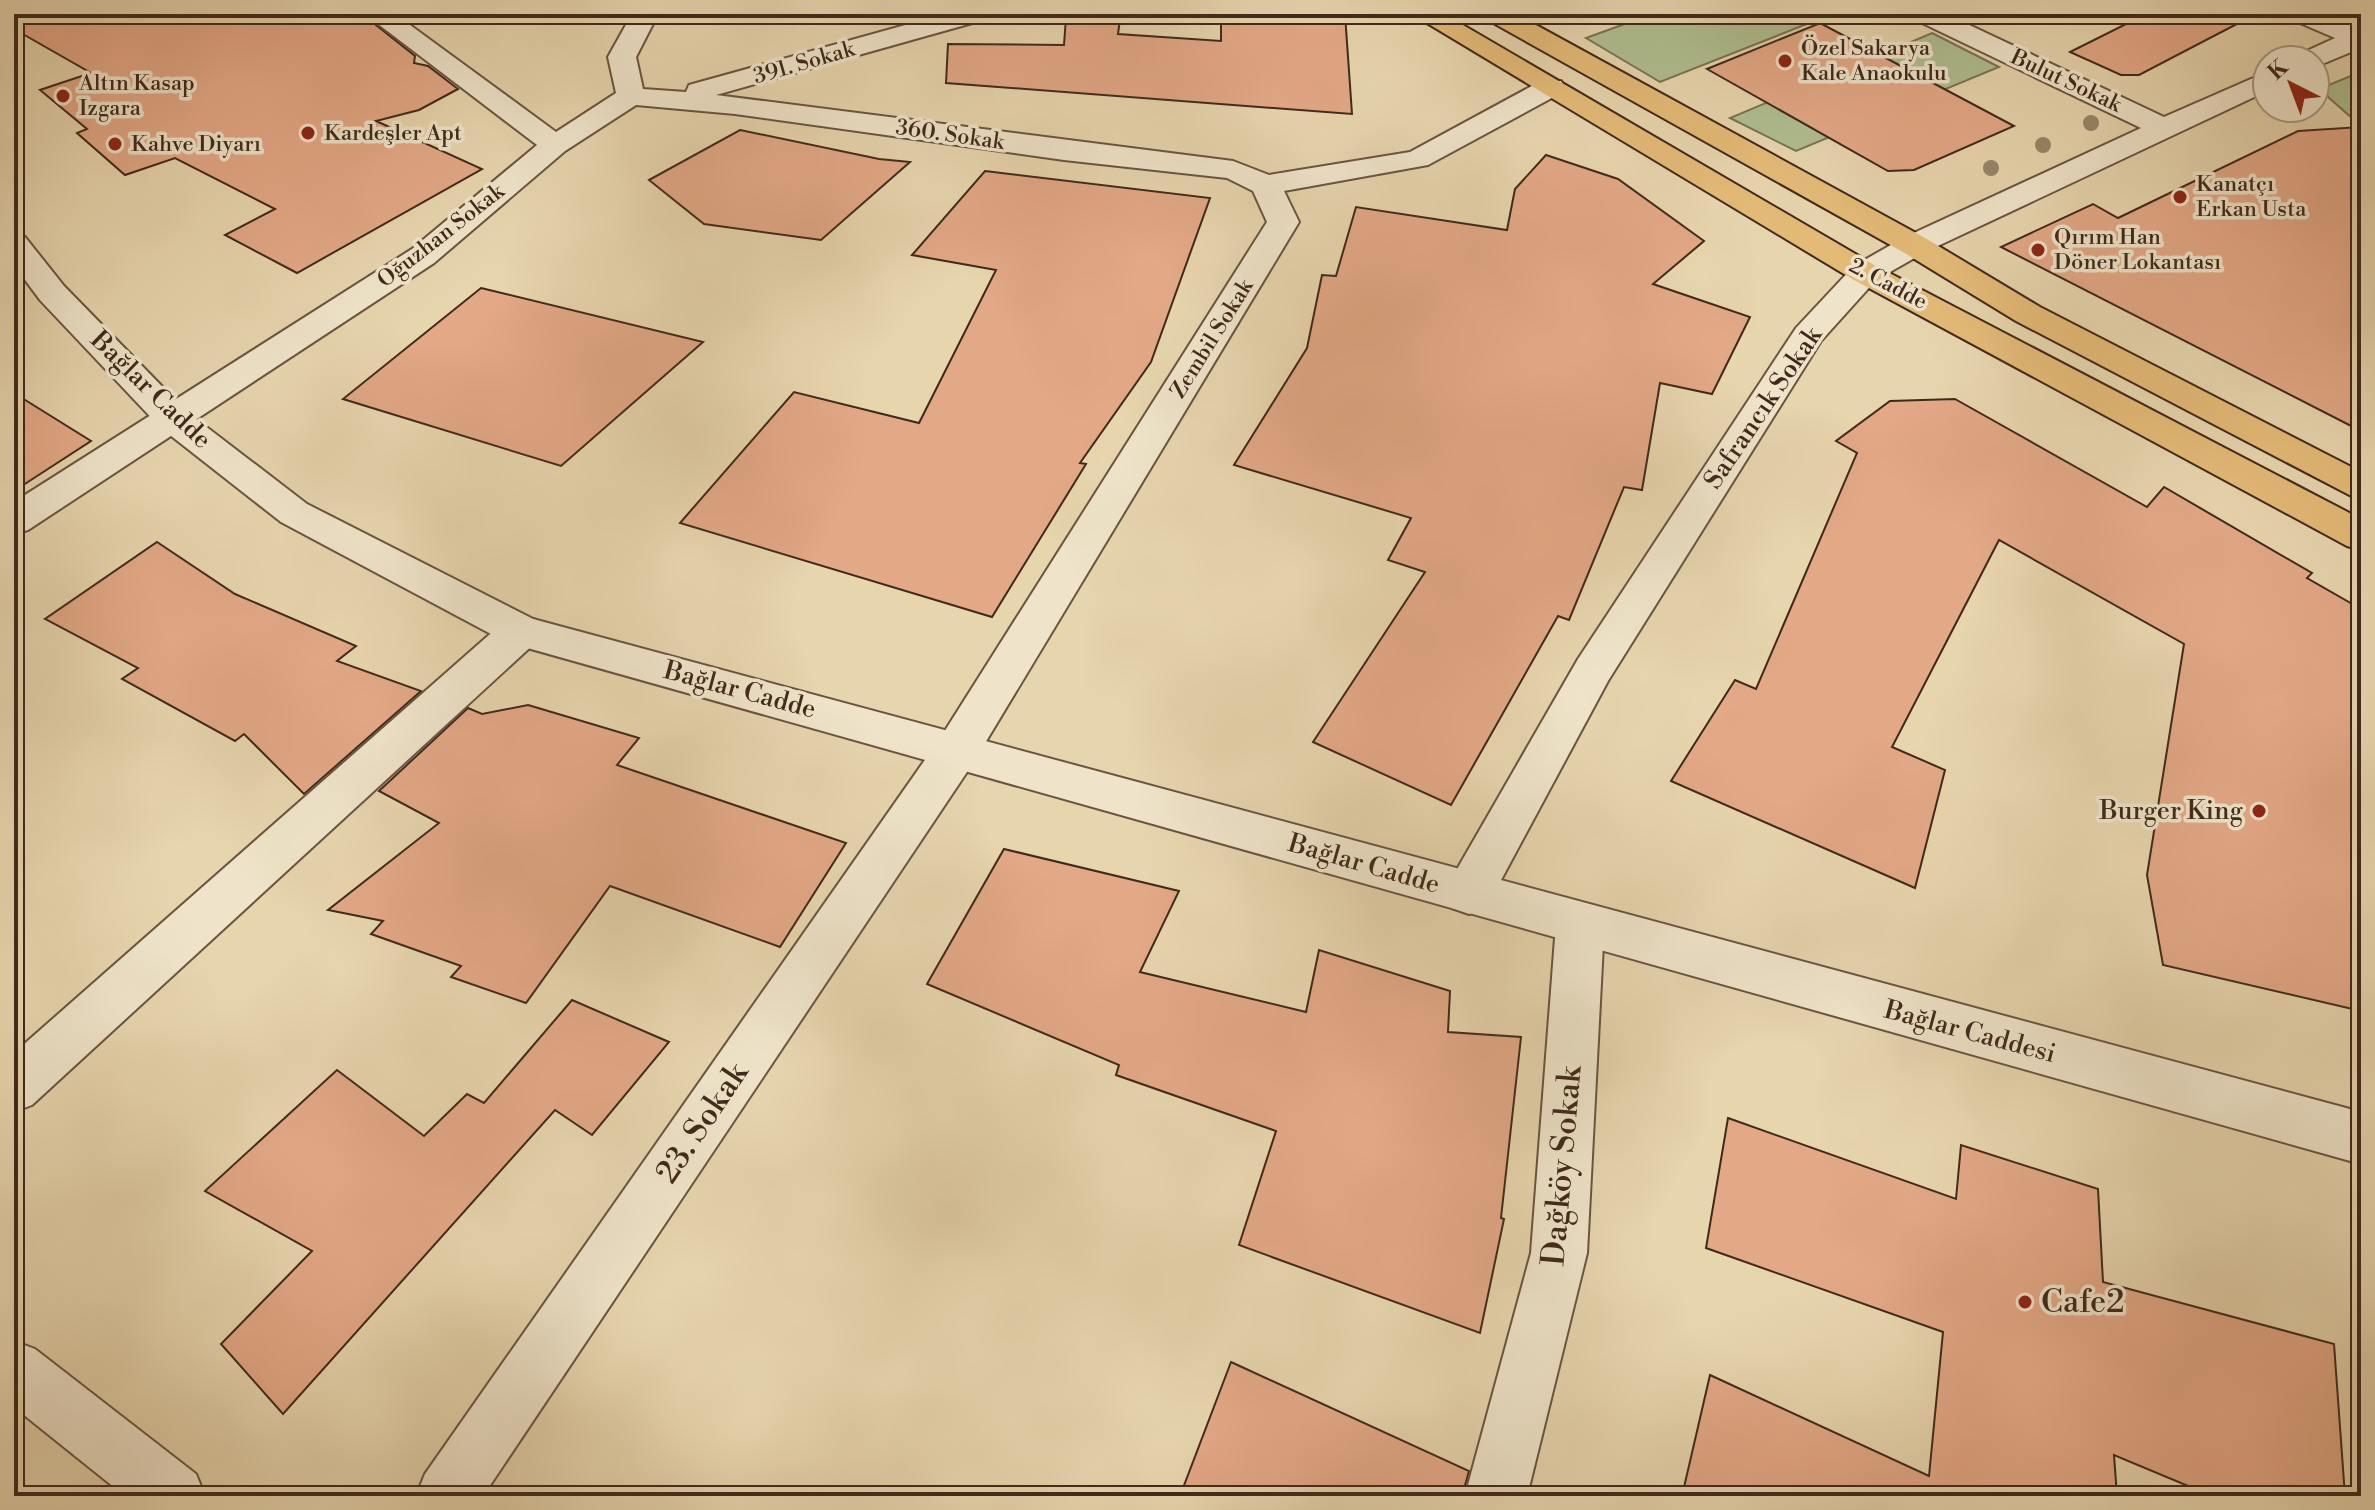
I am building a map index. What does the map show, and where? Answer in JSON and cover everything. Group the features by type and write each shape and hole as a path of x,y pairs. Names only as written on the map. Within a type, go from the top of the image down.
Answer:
{"main road":[{"name":"2. Cadde","path":"1425,14 1865,273 2361,536"},
{"name":"2. Cadde","path":"1497,14 1914,245 2028,314 2361,488"}],"street":[{"path":"378,14 412,22 555,145"},
{"path":"631,96 622,57 645,14"},
{"name":"391. Sokak","path":"631,96 703,91 974,14"},
{"name":"Bulut Sokak","path":"1925,14 2164,128"},
{"path":"2302,14 2360,38"},
{"path":"2331,51 2360,38"},
{"path":"1266,185 1418,159 1551,87"},
{"name":"Safrancık Sokak","path":"1469,893 1593,670 1808,335 1865,273 1914,245 2251,87"},
{"name":"Oğuzhan Sokak","path":"14,520 174,420 423,256 555,145 631,96"},
{"name":"360. Sokak","path":"631,96 735,105 1064,151 1233,170 1266,185"},
{"name":"Zembil Sokak","path":"957,750 1283,222 1266,185"},
{"name":"Bağlar Cadde","path":"14,244 52,293 174,420 294,513 521,631 1580,925"},
{"path":"14,1087 521,631"},
{"name":"23. Sokak","path":"447,1496 957,750"},
{"name":"Bağlar Caddesi","path":"1580,925 2361,1138"},
{"name":"Dağköy Sokak","path":"1496,1496 1559,1253 1580,925"},
{"path":"14,1370 174,1496"}],"green space":[{"path":"1652,14 1832,14 1660,82 1586,38"},
{"path":"1932,33 1999,67 1796,151 1730,118"},
{"path":"2353,75 2361,76 2361,126 2331,100 2331,84"}],"building":[{"path":"14,14 362,14 415,56 414,63 428,66 458,89 419,110 376,121 482,169 297,273 225,235 275,209 175,158 125,175 77,133 87,129 40,90 91,73 14,29"},
{"path":"1221,14 1345,14 1352,114 946,83 948,44 1064,45 1066,17 1120,19 1118,34 1221,41"},
{"path":"2146,14 2256,14 2139,75 2121,75 2070,52"},
{"path":"1820,23 2014,126 1914,170 1888,171 1707,69"},
{"path":"2361,127 2361,431 2001,247 2093,204 2118,218 2298,131"},
{"path":"740,130 879,159 910,162 821,240 704,224 649,180"},
{"path":"1546,155 1618,179 1704,241 1653,284 1750,317 1712,394 1660,383 1642,490 1624,487 1569,620 1558,616 1451,805 1313,742 1425,572 1388,560 1411,518 1234,465 1307,348 1322,275 1336,276 1356,207 1507,230 1515,189"},
{"path":"985,171 1210,198 1151,362 1080,463 1086,464 992,617 680,523 794,392 919,423 996,270 912,255"},
{"path":"481,288 703,342 561,466 343,399"},
{"path":"14,393 91,441 14,491"},
{"path":"1955,399 2147,507 2164,487 2312,573 2307,578 2361,609 2361,1011 2163,965 2147,875 2184,644 1999,540 1892,747 1945,770 1915,888 1671,781 1735,680 1756,689 1857,453 1836,441 1890,401"},
{"path":"157,542 235,594 356,646 337,661 421,691 304,794 244,734 235,741 122,679 138,668 45,619"},
{"path":"528,705 639,738 617,765 846,843 780,947 610,886 526,1003 451,977 461,966 371,934 383,921 328,910 439,823 379,791 468,708 482,714"},
{"path":"1004,849 1179,891 1140,972 1306,1012 1319,950 1450,991 1448,1032 1521,1037 1501,1218 1504,1219 1480,1333 1239,1245 1276,1131 1116,1075 1119,1065 927,984"},
{"path":"572,1000 669,1042 592,1135 555,1110 283,1414 221,1344 312,1251 205,1191 337,1070 424,1136 467,1094 484,1103"},
{"path":"1728,1118 1956,1199 1961,1145 2098,1189 2103,1282 2334,1344 2345,1496 2212,1496 2114,1455 2117,1496 1682,1496 1710,1375 1929,1476 1943,1332 1706,1248"},
{"path":"1231,1362 1469,1471 1462,1496 1180,1496"}],"place":[{"name":"Özel Sakarya Kale Anaokulu","path":"1785,61"},
{"name":"Altın Kasap Izgara","path":"63,96"},
{"name":"Kardeşler Apt","path":"308,133"},
{"name":"Kahve Diyarı","path":"115,144"},
{"name":"Kanatçı Erkan Usta","path":"2180,197"},
{"name":"Qırım Han Döner Lokantası","path":"2038,250"},
{"name":"Burger King","path":"2259,811"},
{"name":"Cafe2","path":"2025,1302"}]}
